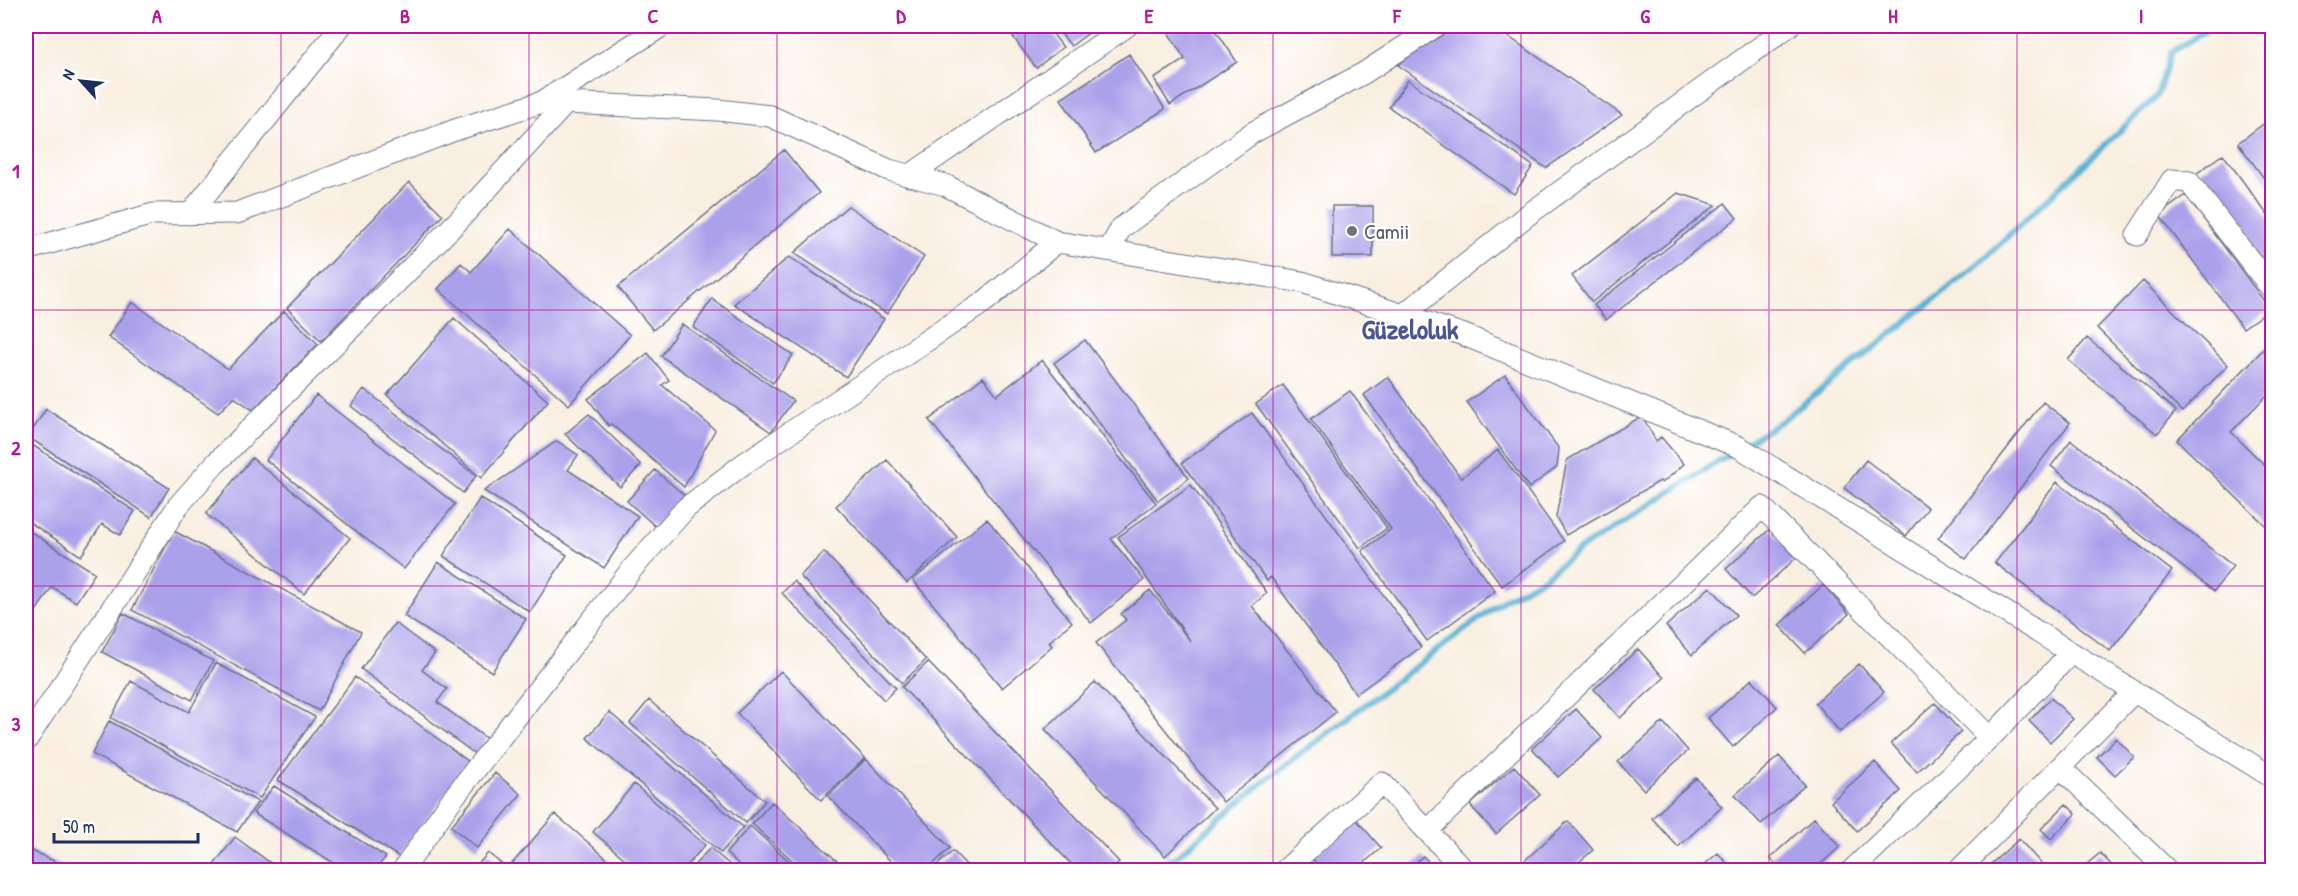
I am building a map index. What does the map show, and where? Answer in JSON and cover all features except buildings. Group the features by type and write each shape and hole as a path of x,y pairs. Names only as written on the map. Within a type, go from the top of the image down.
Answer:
{"street":[{"path":"190,214 341,26"},
{"path":"26,250 153,214 237,213 455,130 542,102 662,26"},
{"path":"909,176 1127,26"},
{"path":"1109,250 1121,228 1252,133 1364,73 1436,26"},
{"path":"1403,315 1525,217 1789,26"},
{"path":"542,102 718,110 770,116 889,170 945,185 1057,242 1302,282 1464,335 1745,451 2071,654 2271,773"},
{"path":"26,741 178,506 215,464 458,221 566,103"},
{"path":"2137,235 2172,180 2189,182 2272,289"},
{"path":"403,870 450,802 588,625 686,508 742,465 984,302 1057,242"},
{"path":"1427,831 1762,507 1990,738"},
{"path":"1852,870 1990,738 2071,654"},
{"path":"1959,870 2134,692"},
{"path":"2060,767 2167,870"},
{"path":"1285,870 1382,783 1464,870"}],"waterway":[{"path":"1743,445 1783,420 1975,267 2157,96 2171,52 2213,26"},
{"path":"1149,870 1177,856 1267,779 1505,599 1542,579 1580,549 1735,451"}],"place":[{"name":"Camii","path":"1352,231"}],"district":[{"name":"Güzeloluk","path":"1410,329"}]}
